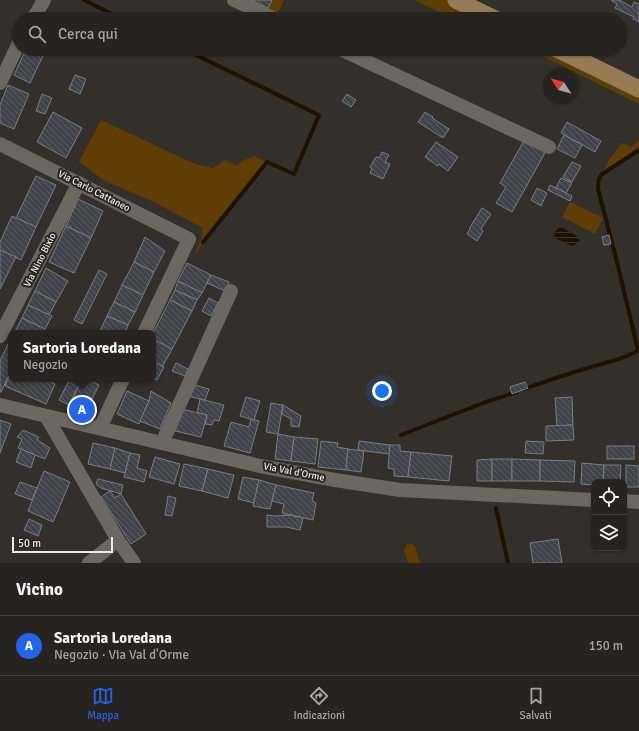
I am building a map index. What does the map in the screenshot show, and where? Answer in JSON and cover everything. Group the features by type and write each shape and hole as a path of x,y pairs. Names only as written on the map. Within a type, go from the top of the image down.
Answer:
{"main road":[{"path":"456,0 481,12"},
{"path":"571,56 639,89"}],"street":[{"path":"37,12 44,0"},
{"path":"234,0 260,12"},
{"path":"0,83 13,56"},
{"path":"355,56 549,147"},
{"name":"Via Carlo Cattaneo","path":"0,144 189,239 145,330"},
{"name":"Via Nino Bixio","path":"0,336 79,183"},
{"path":"162,443 231,291"},
{"path":"100,428 122,382"},
{"name":"Via Val d'Orme","path":"0,405 260,466 335,480 400,490 591,500"},
{"path":"46,416 118,540 134,563"},
{"path":"627,501 639,502"},
{"path":"89,563 118,540"}],"shaded area":[{"path":"234,0 284,0 278,12 260,12"},
{"path":"414,0 456,0 481,12 439,12"},
{"path":"542,56 571,56 639,89 639,104 579,74 579,68 566,68"},
{"path":"101,120 195,164 213,168 225,160 237,166 242,161 254,156 267,162 203,242 194,257 202,236 203,228 150,200 105,181 79,162"},
{"path":"639,140 639,150 602,174 608,161 622,143 631,147"},
{"path":"570,202 603,218 595,234 562,217"},
{"path":"561,227 577,236 580,241 572,246 555,238 555,231"},
{"path":"407,544 412,544 415,546 420,563 408,563 404,550"}],"building":[{"path":"251,0 272,0 268,8"},
{"path":"619,0 632,7 634,2 639,4 639,22 633,19 634,17 627,14 627,12 615,8 617,4 612,1"},
{"path":"23,56 43,56 30,83 14,75"},
{"path":"75,75 86,79 80,94 69,89"},
{"path":"8,85 29,94 14,129 0,123 0,105"},
{"path":"42,94 52,98 45,114 36,111"},
{"path":"347,94 356,100 351,107 342,101"},
{"path":"53,112 82,128 66,158 37,142"},
{"path":"425,112 449,129 443,138 418,122"},
{"path":"567,122 601,141 595,152 561,133"},
{"path":"564,135 582,145 575,158 557,149"},
{"path":"525,139 546,151 512,212 496,203 506,187 500,183"},
{"path":"436,142 458,157 448,171 439,164 438,166 425,157"},
{"path":"382,152 389,155 385,162 390,164 383,179 370,173 372,168 370,167 376,157 379,158"},
{"path":"572,162 581,166 572,182 563,177"},
{"path":"36,176 56,185 36,227 16,218"},
{"path":"561,178 572,183 566,193 556,188"},
{"path":"550,185 572,196 570,201 548,190"},
{"path":"537,188 547,193 541,206 531,200"},
{"path":"78,199 103,211 91,238 66,226"},
{"path":"482,208 491,214 481,229 483,231 477,241 467,234"},
{"path":"12,216 36,227 21,260 0,250 0,242"},
{"path":"66,226 91,238 74,273 49,262"},
{"path":"609,235 611,244 604,245 602,237"},
{"path":"145,237 165,251 154,272 134,262"},
{"path":"0,250 16,257 0,289"},
{"path":"134,262 154,272 143,295 122,285"},
{"path":"187,263 211,275 202,293 178,281"},
{"path":"46,268 68,281 56,302 35,291"},
{"path":"99,270 107,274 82,324 74,320"},
{"path":"211,275 229,282 225,291 207,283"},
{"path":"178,281 202,293 197,300 175,290"},
{"path":"122,285 143,295 135,312 114,302"},
{"path":"175,290 197,300 192,311 170,300"},
{"path":"35,291 56,302 49,315 28,305"},
{"path":"209,298 218,303 211,316 202,311"},
{"path":"170,300 192,311 172,349 156,341 156,330 155,330"},
{"path":"114,302 135,312 128,325 107,316"},
{"path":"28,305 52,316 45,329 22,318"},
{"path":"107,316 128,325 126,330 100,330"},
{"path":"22,318 45,329 44,330 16,330"},
{"path":"156,341 172,349 162,367 156,364"},
{"path":"8,344 8,377 1,392 0,392 0,361"},
{"path":"156,363 164,367 156,380"},
{"path":"176,363 188,369 185,376 172,371"},
{"path":"8,378 8,382 51,382 55,384 46,404 5,386"},
{"path":"68,382 80,382 69,405 59,400"},
{"path":"80,382 93,382 99,385 85,413 69,405"},
{"path":"525,382 528,388 512,394 510,387"},
{"path":"191,384 209,389 205,400 187,396"},
{"path":"127,391 149,401 139,424 117,414"},
{"path":"151,391 171,403 160,429 140,421 149,401"},
{"path":"246,397 260,401 254,420 240,416"},
{"path":"572,397 573,425 557,426 555,398"},
{"path":"200,399 224,405 219,421 214,420 212,425 205,424 207,415 197,413"},
{"path":"271,403 283,405 278,434 266,432"},
{"path":"283,405 301,416 299,427 291,426 291,419 282,414"},
{"path":"181,409 207,415 201,437 175,431"},
{"path":"251,419 259,421 250,453 224,446 231,422 249,427"},
{"path":"0,420 11,424 0,453"},
{"path":"573,425 574,440 546,441 546,426"},
{"path":"23,430 39,437 37,440 50,448 45,459 18,448 22,439 17,437"},
{"path":"278,434 294,437 291,461 275,459"},
{"path":"294,437 318,439 315,464 291,461"},
{"path":"321,441 338,443 337,447 348,449 346,470 318,467"},
{"path":"359,441 390,445 389,454 358,450"},
{"path":"526,441 544,442 543,454 525,453"},
{"path":"93,443 115,448 110,469 88,464"},
{"path":"390,445 400,445 400,451 411,452 408,477 394,476 394,469 388,468"},
{"path":"607,446 634,446 634,459 607,459"},
{"path":"115,448 130,453 125,473 110,469"},
{"path":"21,449 35,455 31,468 16,462"},
{"path":"348,449 364,451 361,472 346,470"},
{"path":"411,452 452,456 449,481 408,477"},
{"path":"130,453 140,455 137,468 147,471 144,482 124,477"},
{"path":"155,457 180,464 174,484 149,477"},
{"path":"492,459 492,481 477,481 477,460"},
{"path":"492,459 512,459 512,481 492,481"},
{"path":"512,459 540,460 540,481 512,481"},
{"path":"540,460 575,461 574,482 540,481"},
{"path":"582,463 604,465 603,479 591,479 591,485 581,484"},
{"path":"184,464 208,469 202,491 179,486"},
{"path":"604,465 621,465 620,479 603,479"},
{"path":"626,465 639,466 639,487 627,487"},
{"path":"208,469 234,475 228,498 202,491"},
{"path":"44,471 70,482 53,522 28,511"},
{"path":"243,477 259,480 254,503 238,499"},
{"path":"98,479 123,485 121,494 101,488 96,484"},
{"path":"259,480 276,485 270,509 253,506"},
{"path":"20,482 37,488 32,500 15,494"},
{"path":"276,485 314,493 312,501 316,503 313,520 282,513 284,504 272,501"},
{"path":"110,491 115,498 121,494 146,534 131,544 101,497"},
{"path":"168,496 176,498 172,516 165,515"},
{"path":"267,515 290,515 303,518 300,530 286,527 267,527"},
{"path":"29,519 42,525 38,536 24,530"},
{"path":"558,539 562,563 533,563 530,543"}],"waterway":[{"path":"84,0 108,12"},
{"path":"198,56 319,115 294,174 267,162 203,242"},
{"path":"523,389 628,356 638,350 598,187 599,179 602,174 639,150"},
{"path":"401,435 483,403 517,392"},
{"path":"496,508 508,563"}],"place":[{"name":"Sartoria Loredana","path":"82,410"}]}
